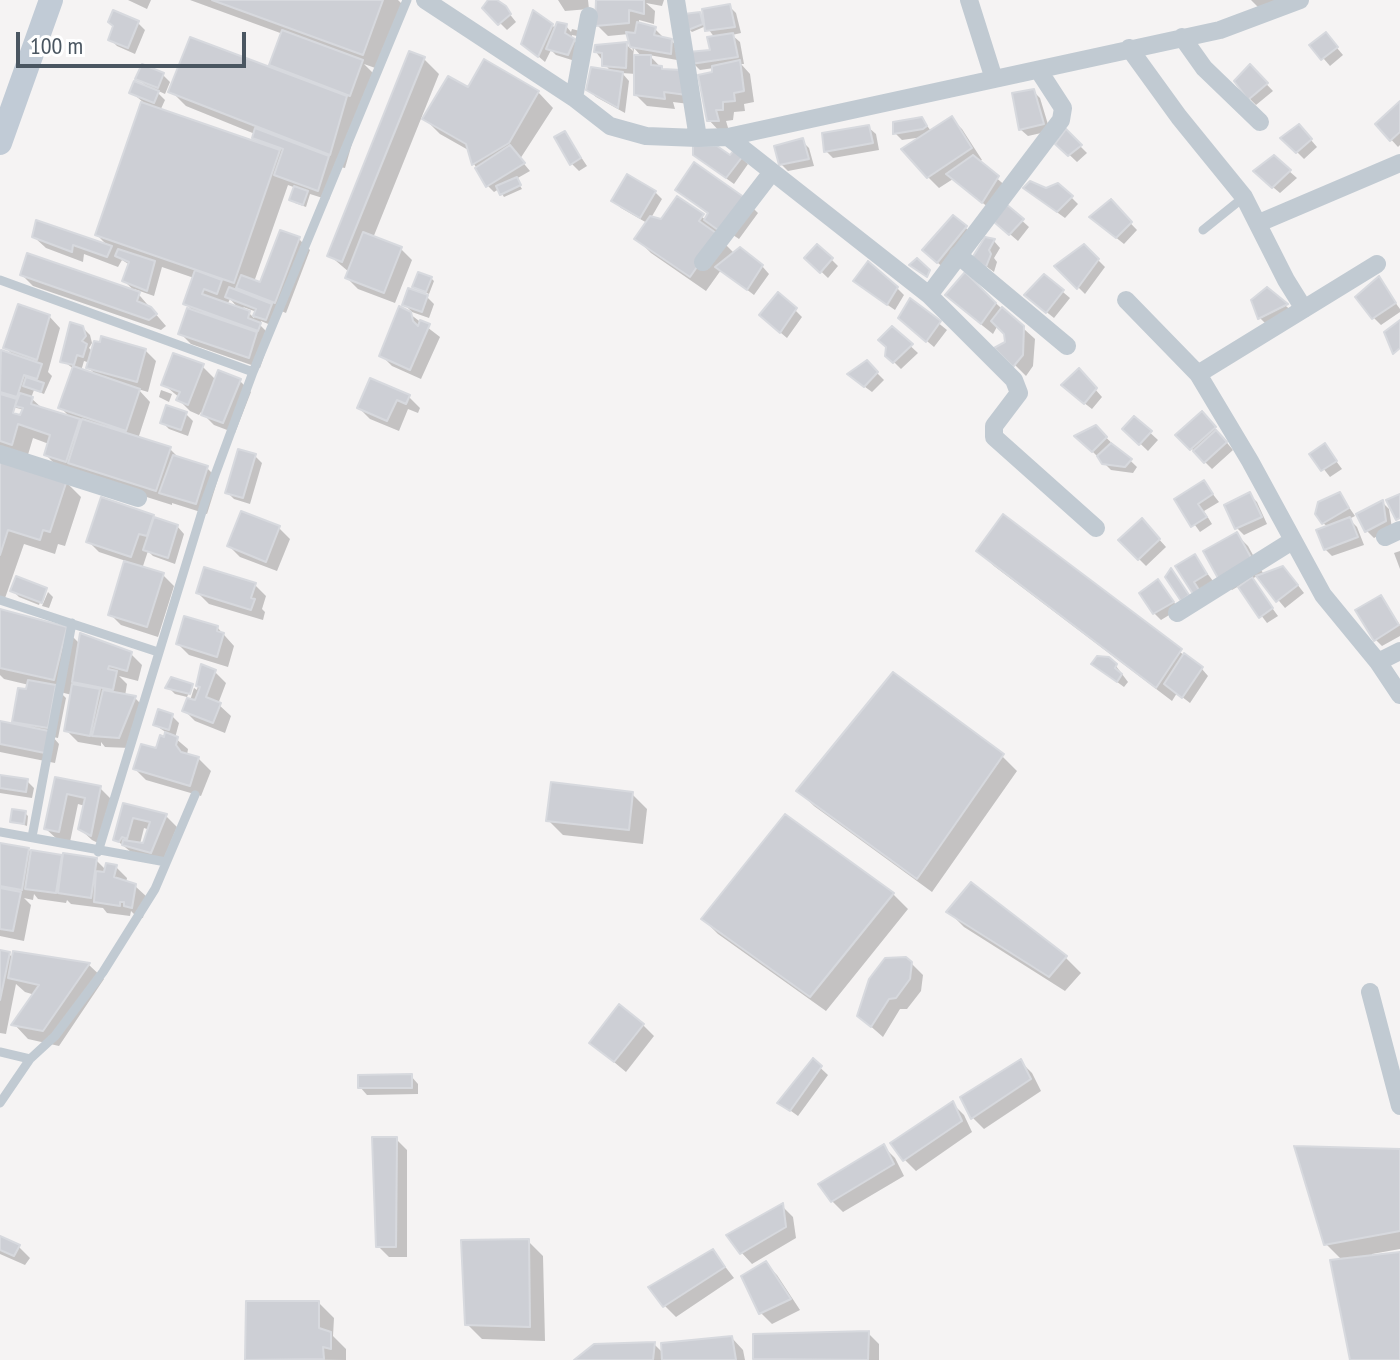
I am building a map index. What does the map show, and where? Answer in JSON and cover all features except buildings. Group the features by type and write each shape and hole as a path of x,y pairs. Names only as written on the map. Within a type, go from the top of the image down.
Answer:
{"main road":[{"path":"0,143 51,0"}],"street":[{"path":"425,0 574,98 610,126 646,136 698,138 728,137 1220,30 1300,0"},
{"path":"676,0 698,138"},
{"path":"969,0 994,79"},
{"path":"574,98 589,16"},
{"path":"1182,37 1204,68 1260,122"},
{"path":"1129,48 1179,117 1244,197 1304,309"},
{"path":"929,295 1061,120 1063,108 1039,71"},
{"path":"728,137 929,295 1017,384 1018,396 994,426 994,437 1096,528"},
{"path":"1259,223 1400,163"},
{"path":"703,262 772,172"},
{"path":"958,255 1067,346"},
{"path":"1198,374 1377,264"},
{"path":"1126,300 1198,374 1250,461 1323,595 1378,662 1400,695"},
{"path":"0,454 138,498"},
{"path":"1177,613 1292,541"},
{"path":"1378,662 1400,651"},
{"path":"1370,992 1400,1106"}],"lane":[{"path":"98,852 205,502 253,372 407,0"},
{"path":"1203,230 1244,197"},
{"path":"0,280 253,372"},
{"path":"0,600 158,652"},
{"path":"32,837 72,623"},
{"path":"0,1103 30,1059 55,1036 103,972 155,889 195,795"},
{"path":"0,832 166,862"},
{"path":"0,1052 30,1059"}]}
